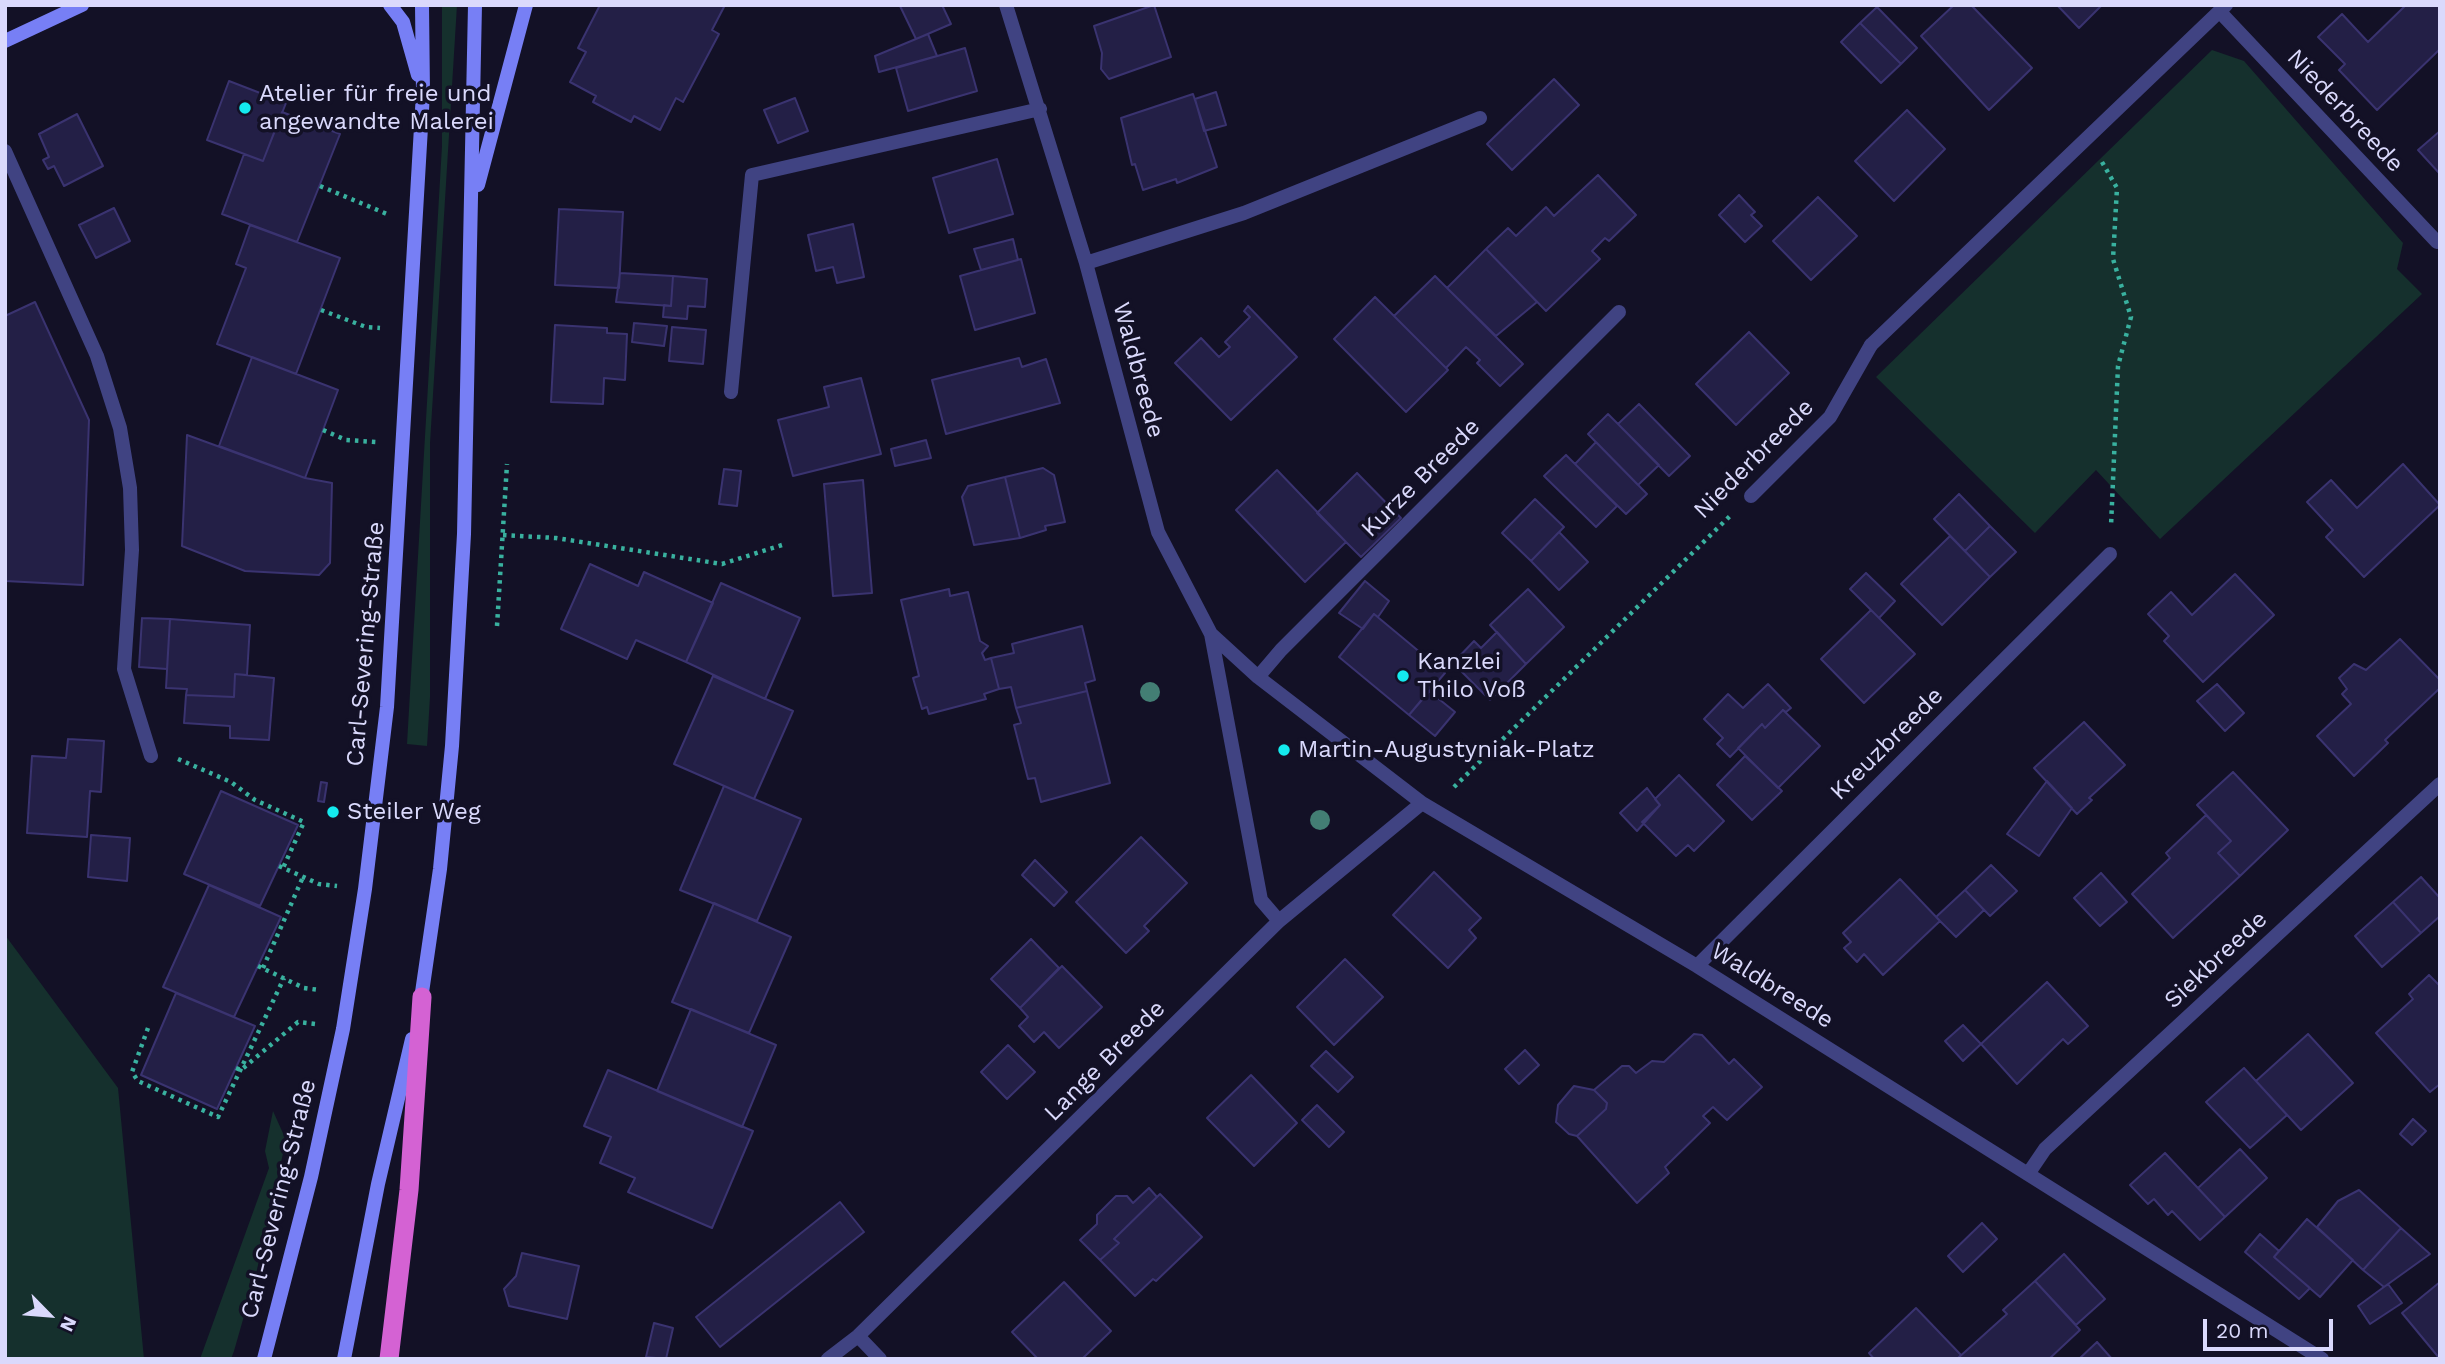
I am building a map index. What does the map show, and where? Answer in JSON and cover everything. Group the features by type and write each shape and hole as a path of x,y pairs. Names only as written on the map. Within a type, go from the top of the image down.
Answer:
{"highway":[{"path":"389,1359 409,1190 422,997"}],"main road":[{"path":"390,5 404,22 423,93"},
{"name":"Carl-Severing-Straße","path":"264,1359 311,1177 343,1028 365,889 387,707 423,93 422,5"},
{"path":"344,1359 378,1184 422,997 440,869 452,746 466,487 475,5"},
{"path":"472,206 526,5"},
{"path":"5,41 77,6"}],"street":[{"name":"Waldbreede","path":"1006,5 1086,263 1158,533 1211,634 1261,900 1279,921"},
{"name":"Niederbreede","path":"1751,496 1830,417 1871,345 2223,8 2437,242"},
{"path":"731,392 752,175 1040,109"},
{"path":"1086,263 1244,214 1480,118"},
{"path":"5,151 97,356 120,428 130,488 132,550 124,669 151,757"},
{"name":"Kurze Breede","path":"1258,677 1281,650 1619,312"},
{"name":"Kreuzbreede","path":"1697,966 2109,554"},
{"name":"Waldbreede","path":"1211,634 1258,677 1422,803 1697,966 2322,1359"},
{"name":"Siekbreede","path":"2028,1174 2045,1149 2440,784"},
{"name":"Lange Breede","path":"828,1359 858,1336 1279,921 1422,803"},
{"path":"858,1336 880,1359"}],"path":[{"path":"2086,137 2117,187 2113,259 2131,317 2118,366 2109,554"},
{"path":"320,186 389,215 415,217"},
{"path":"321,310 366,327 409,330"},
{"path":"323,430 346,440 403,443"},
{"path":"497,626 508,464"},
{"name":"Niederbreede","path":"1422,803 1460,784 1751,496"},
{"path":"503,535 556,538 722,564 782,545"},
{"path":"176,758 231,782 255,800 304,822 281,867 319,884 365,889"},
{"path":"303,877 260,967 304,988 349,995"},
{"path":"148,1028 132,1072 138,1081 218,1117 284,978"},
{"path":"239,1069 298,1022 343,1028"}],"green space":[{"path":"442,5 457,5 430,443 430,697 427,746 407,744 442,146"},
{"path":"2212,50 2244,61 2403,243 2397,269 2422,294 2160,539 2096,470 2035,533 1876,377"},
{"path":"5,935 118,1088 144,1359 5,1359"},
{"path":"273,1111 286,1140 256,1274 234,1351 231,1359 200,1359 269,1168 265,1151"}],"building":[{"path":"600,5 725,5 712,30 719,34 683,102 676,98 660,130 634,116 631,122 593,102 596,96 570,82 586,52 578,48"},
{"path":"942,5 951,24 916,39 900,6"},
{"path":"1154,5 1171,57 1109,79 1101,69 1102,53 1094,26"},
{"path":"1954,5 1971,5 2032,68 1989,110 1921,36"},
{"path":"2057,5 2102,5 2079,28"},
{"path":"2406,5 2440,5 2440,49 2377,110 2339,70 2345,64 2318,37 2342,14 2368,42"},
{"path":"1877,7 1917,48 1901,64 1860,23"},
{"path":"1860,23 1901,64 1881,83 1841,42"},
{"path":"928,34 937,56 879,72 875,56"},
{"path":"965,48 977,91 908,111 896,68"},
{"path":"1554,79 1579,105 1512,170 1487,144"},
{"path":"229,81 286,103 263,161 207,140"},
{"path":"1216,92 1226,125 1204,131 1195,99"},
{"path":"1193,94 1217,167 1177,183 1176,179 1143,190 1135,164 1132,165 1121,118"},
{"path":"795,98 808,131 778,143 764,110"},
{"path":"1907,110 1945,149 1894,201 1855,161"},
{"path":"282,112 340,134 297,242 222,214 244,154 263,161"},
{"path":"77,114 103,166 64,186 54,166 48,169 43,160 49,157 39,134"},
{"path":"2440,131 2440,174 2418,150"},
{"path":"997,159 1013,214 949,233 933,178"},
{"path":"1598,175 1636,215 1609,241 1605,238 1592,251 1600,259 1546,311 1486,249 1508,228 1516,236 1546,207 1554,216"},
{"path":"1739,195 1755,212 1751,215 1762,226 1745,242 1719,215"},
{"path":"1818,197 1857,236 1811,280 1773,241"},
{"path":"114,208 130,241 96,258 79,225"},
{"path":"559,209 623,212 619,288 555,285"},
{"path":"853,224 864,277 837,283 833,267 816,271 808,235"},
{"path":"250,225 340,258 296,374 217,344 246,268 236,264"},
{"path":"1013,239 1018,260 981,270 974,249"},
{"path":"1486,249 1537,302 1496,336 1447,288"},
{"path":"1021,259 1035,313 975,330 960,276"},
{"path":"620,273 673,276 671,306 616,302"},
{"path":"673,276 707,279 705,307 688,306 687,319 663,317 664,305 671,306"},
{"path":"1435,276 1523,364 1500,386 1477,363 1480,360 1466,347 1446,368 1394,316"},
{"path":"1375,297 1448,370 1406,412 1334,339"},
{"path":"35,302 89,420 83,585 5,581 5,316"},
{"path":"1248,306 1297,357 1231,420 1175,363 1201,338 1219,357 1230,347 1225,342 1250,317 1244,311"},
{"path":"634,323 667,326 664,346 632,342"},
{"path":"555,325 607,328 607,333 627,334 625,380 604,378 603,404 551,402"},
{"path":"672,327 706,330 703,364 669,361"},
{"path":"1749,332 1789,373 1736,425 1696,384"},
{"path":"252,357 338,390 305,478 219,446"},
{"path":"1019,358 1022,367 1046,359 1060,403 946,434 932,380"},
{"path":"861,378 881,454 793,476 778,420 829,407 824,387"},
{"path":"1639,404 1690,456 1669,476 1618,424"},
{"path":"1608,414 1659,465 1638,485 1588,434"},
{"path":"187,435 305,478 332,483 330,563 319,575 245,571 182,546"},
{"path":"926,440 931,458 895,466 891,449"},
{"path":"1596,442 1647,494 1626,514 1575,464"},
{"path":"1566,455 1617,506 1596,527 1544,476"},
{"path":"2403,464 2440,505 2364,577 2326,537 2333,530 2307,502 2331,480 2357,508"},
{"path":"1043,468 1054,475 1065,522 1045,526 1046,530 1020,538 1005,477"},
{"path":"724,469 741,471 737,506 719,504"},
{"path":"1277,470 1346,542 1305,582 1236,510"},
{"path":"1357,473 1401,518 1361,557 1317,513"},
{"path":"1005,477 1020,538 974,545 962,497 968,486"},
{"path":"863,480 872,593 833,596 824,484"},
{"path":"1959,494 1990,526 1965,551 1934,519"},
{"path":"1535,499 1564,527 1531,561 1502,533"},
{"path":"1990,526 2016,552 1990,577 1965,551"},
{"path":"1559,532 1588,562 1559,590 1531,561"},
{"path":"1950,536 1990,577 1942,625 1901,584"},
{"path":"590,564 638,586 644,572 713,603 686,662 636,640 627,659 561,629"},
{"path":"1866,573 1895,601 1879,618 1850,589"},
{"path":"2235,574 2274,615 2203,682 2164,641 2169,636 2148,614 2171,592 2192,615"},
{"path":"1365,581 1389,601 1378,617 1374,614 1363,629 1339,613"},
{"path":"721,583 800,618 765,699 686,662"},
{"path":"949,589 950,596 968,592 980,641 988,646 982,653 985,660 991,658 999,689 984,694 986,699 929,714 927,707 922,709 913,678 919,676 901,600"},
{"path":"1528,589 1564,627 1526,664 1490,625"},
{"path":"1871,610 1915,654 1864,703 1821,659"},
{"path":"1374,614 1445,673 1409,715 1339,657"},
{"path":"142,618 170,619 167,669 139,667"},
{"path":"170,619 250,625 247,675 235,674 234,697 186,695 187,689 166,688"},
{"path":"1082,626 1095,680 1085,683 1087,691 1016,708 1011,687 999,689 991,658 1014,653 1012,644"},
{"path":"1497,632 1526,664 1490,700 1453,663 1474,641 1481,648"},
{"path":"2400,639 2440,680 2440,688 2385,740 2388,743 2354,776 2317,736 2351,704 2342,694 2347,689 2339,678 2354,664 2366,670"},
{"path":"235,674 274,678 269,740 230,738 230,726 184,723 186,695 234,697"},
{"path":"713,676 793,711 754,799 674,764"},
{"path":"1768,684 1791,708 1786,712 1783,710 1765,728 1762,724 1730,757 1717,744 1723,738 1704,719 1728,694 1743,708"},
{"path":"2217,684 2244,713 2225,731 2197,701"},
{"path":"1087,691 1110,783 1041,802 1035,778 1028,779 1014,725 1021,723 1016,708"},
{"path":"1429,691 1455,712 1435,736 1409,715"},
{"path":"1783,710 1820,746 1778,788 1738,748 1762,724 1765,728"},
{"path":"2084,722 2125,765 2089,798 2092,800 2077,814 2034,768"},
{"path":"68,739 104,741 101,792 90,791 87,837 27,833 32,756 66,758"},
{"path":"1745,756 1782,791 1752,820 1717,785"},
{"path":"2233,772 2288,830 2240,876 2218,853 2231,841 2197,805"},
{"path":"1679,775 1724,821 1694,851 1688,845 1676,856 1642,822 1660,805 1655,799"},
{"path":"2047,781 2072,808 2039,856 2007,834"},
{"path":"321,782 327,783 324,802 318,801"},
{"path":"724,786 801,819 757,921 680,890"},
{"path":"1647,788 1660,805 1637,831 1620,813"},
{"path":"221,791 298,825 260,906 184,874"},
{"path":"2206,815 2231,841 2218,853 2240,876 2173,938 2132,894 2170,858 2166,853"},
{"path":"91,835 130,838 127,881 88,877"},
{"path":"1141,837 1187,883 1144,926 1149,931 1126,953 1076,902"},
{"path":"1035,860 1067,892 1054,906 1022,875"},
{"path":"1991,865 2017,891 1990,916 1965,890"},
{"path":"1434,872 1481,918 1469,930 1476,938 1448,968 1393,915"},
{"path":"2101,873 2127,902 2100,926 2074,898"},
{"path":"2421,877 2440,898 2440,916 2421,933 2393,902"},
{"path":"1900,879 1940,921 1883,975 1864,954 1857,962 1844,948 1851,942 1843,933"},
{"path":"209,885 281,917 234,1017 163,987"},
{"path":"1965,890 1984,910 1956,937 1936,917"},
{"path":"2393,902 2421,933 2382,967 2355,936"},
{"path":"714,903 791,937 749,1033 672,1002"},
{"path":"1031,939 1059,968 1020,1008 991,979"},
{"path":"1345,959 1383,997 1334,1045 1297,1007"},
{"path":"1062,966 1102,1007 1059,1048 1044,1032 1034,1042 1019,1026 1028,1017 1020,1008"},
{"path":"2429,975 2440,986 2440,1084 2430,1092 2376,1033 2413,999 2409,994"},
{"path":"2047,982 2088,1026 2068,1044 2063,1039 2017,1084 1981,1044"},
{"path":"176,993 255,1026 217,1109 141,1075"},
{"path":"691,1009 776,1045 742,1127 657,1091"},
{"path":"1963,1025 1981,1044 1963,1061 1945,1041"},
{"path":"1694,1034 1702,1035 1729,1064 1734,1059 1762,1087 1727,1120 1713,1107 1703,1116 1710,1123 1665,1167 1669,1173 1637,1203 1577,1136 1606,1109 1607,1103 1594,1090 1622,1066 1629,1066 1636,1073 1652,1061 1664,1062"},
{"path":"2308,1034 2353,1083 2301,1130 2256,1081"},
{"path":"1008,1045 1035,1072 1007,1099 981,1072"},
{"path":"1525,1050 1539,1065 1519,1084 1505,1069"},
{"path":"1326,1051 1353,1077 1338,1092 1311,1066"},
{"path":"2244,1068 2287,1115 2250,1148 2206,1102"},
{"path":"608,1070 753,1131 712,1228 628,1192 635,1178 600,1163 611,1137 584,1126"},
{"path":"1251,1075 1297,1123 1254,1166 1207,1118"},
{"path":"1574,1086 1594,1090 1607,1103 1606,1109 1577,1136 1569,1134 1556,1122 1558,1105"},
{"path":"1317,1105 1344,1132 1329,1147 1302,1120"},
{"path":"2413,1119 2426,1131 2412,1145 2400,1134"},
{"path":"2240,1149 2267,1178 2225,1217 2198,1188"},
{"path":"2165,1153 2225,1217 2200,1240 2172,1211 2168,1215 2154,1199 2148,1204 2130,1185"},
{"path":"1149,1188 1157,1197 1114,1239 1119,1243 1100,1260 1080,1240 1097,1224 1097,1215 1116,1196 1127,1196 1133,1203"},
{"path":"2359,1190 2401,1228 2363,1270 2317,1227 2338,1201"},
{"path":"1160,1194 1202,1237 1156,1281 1153,1279 1135,1296 1100,1260 1119,1243 1114,1239"},
{"path":"840,1202 864,1232 720,1347 696,1317"},
{"path":"2307,1219 2353,1260 2320,1297 2274,1257"},
{"path":"1982,1223 1997,1239 1963,1272 1948,1256"},
{"path":"2401,1228 2430,1254 2384,1287 2363,1270"},
{"path":"2260,1234 2279,1251 2274,1257 2310,1288 2299,1299 2245,1252"},
{"path":"522,1253 579,1266 567,1319 509,1306 504,1289 516,1276"},
{"path":"2064,1254 2105,1299 2076,1325 2035,1281"},
{"path":"2035,1281 2080,1330 2049,1359 1957,1359 2007,1314 2003,1310"},
{"path":"1064,1282 1111,1331 1082,1359 1038,1359 1012,1332"},
{"path":"2440,1282 2440,1359 2402,1313"},
{"path":"2388,1284 2402,1303 2370,1324 2358,1306"},
{"path":"1916,1308 1961,1355 1957,1359 1874,1359 1869,1353"},
{"path":"654,1323 673,1328 666,1359 646,1357"},
{"path":"2097,1342 2112,1359 2079,1359"}],"place":[{"name":"Atelier für freie und angewandte Malerei","path":"245,108"},
{"name":"Kanzlei Thilo Voß","path":"1403,676"},
{"name":"Martin-Augustyniak-Platz","path":"1284,750"},
{"name":"Steiler Weg","path":"333,812"}]}
